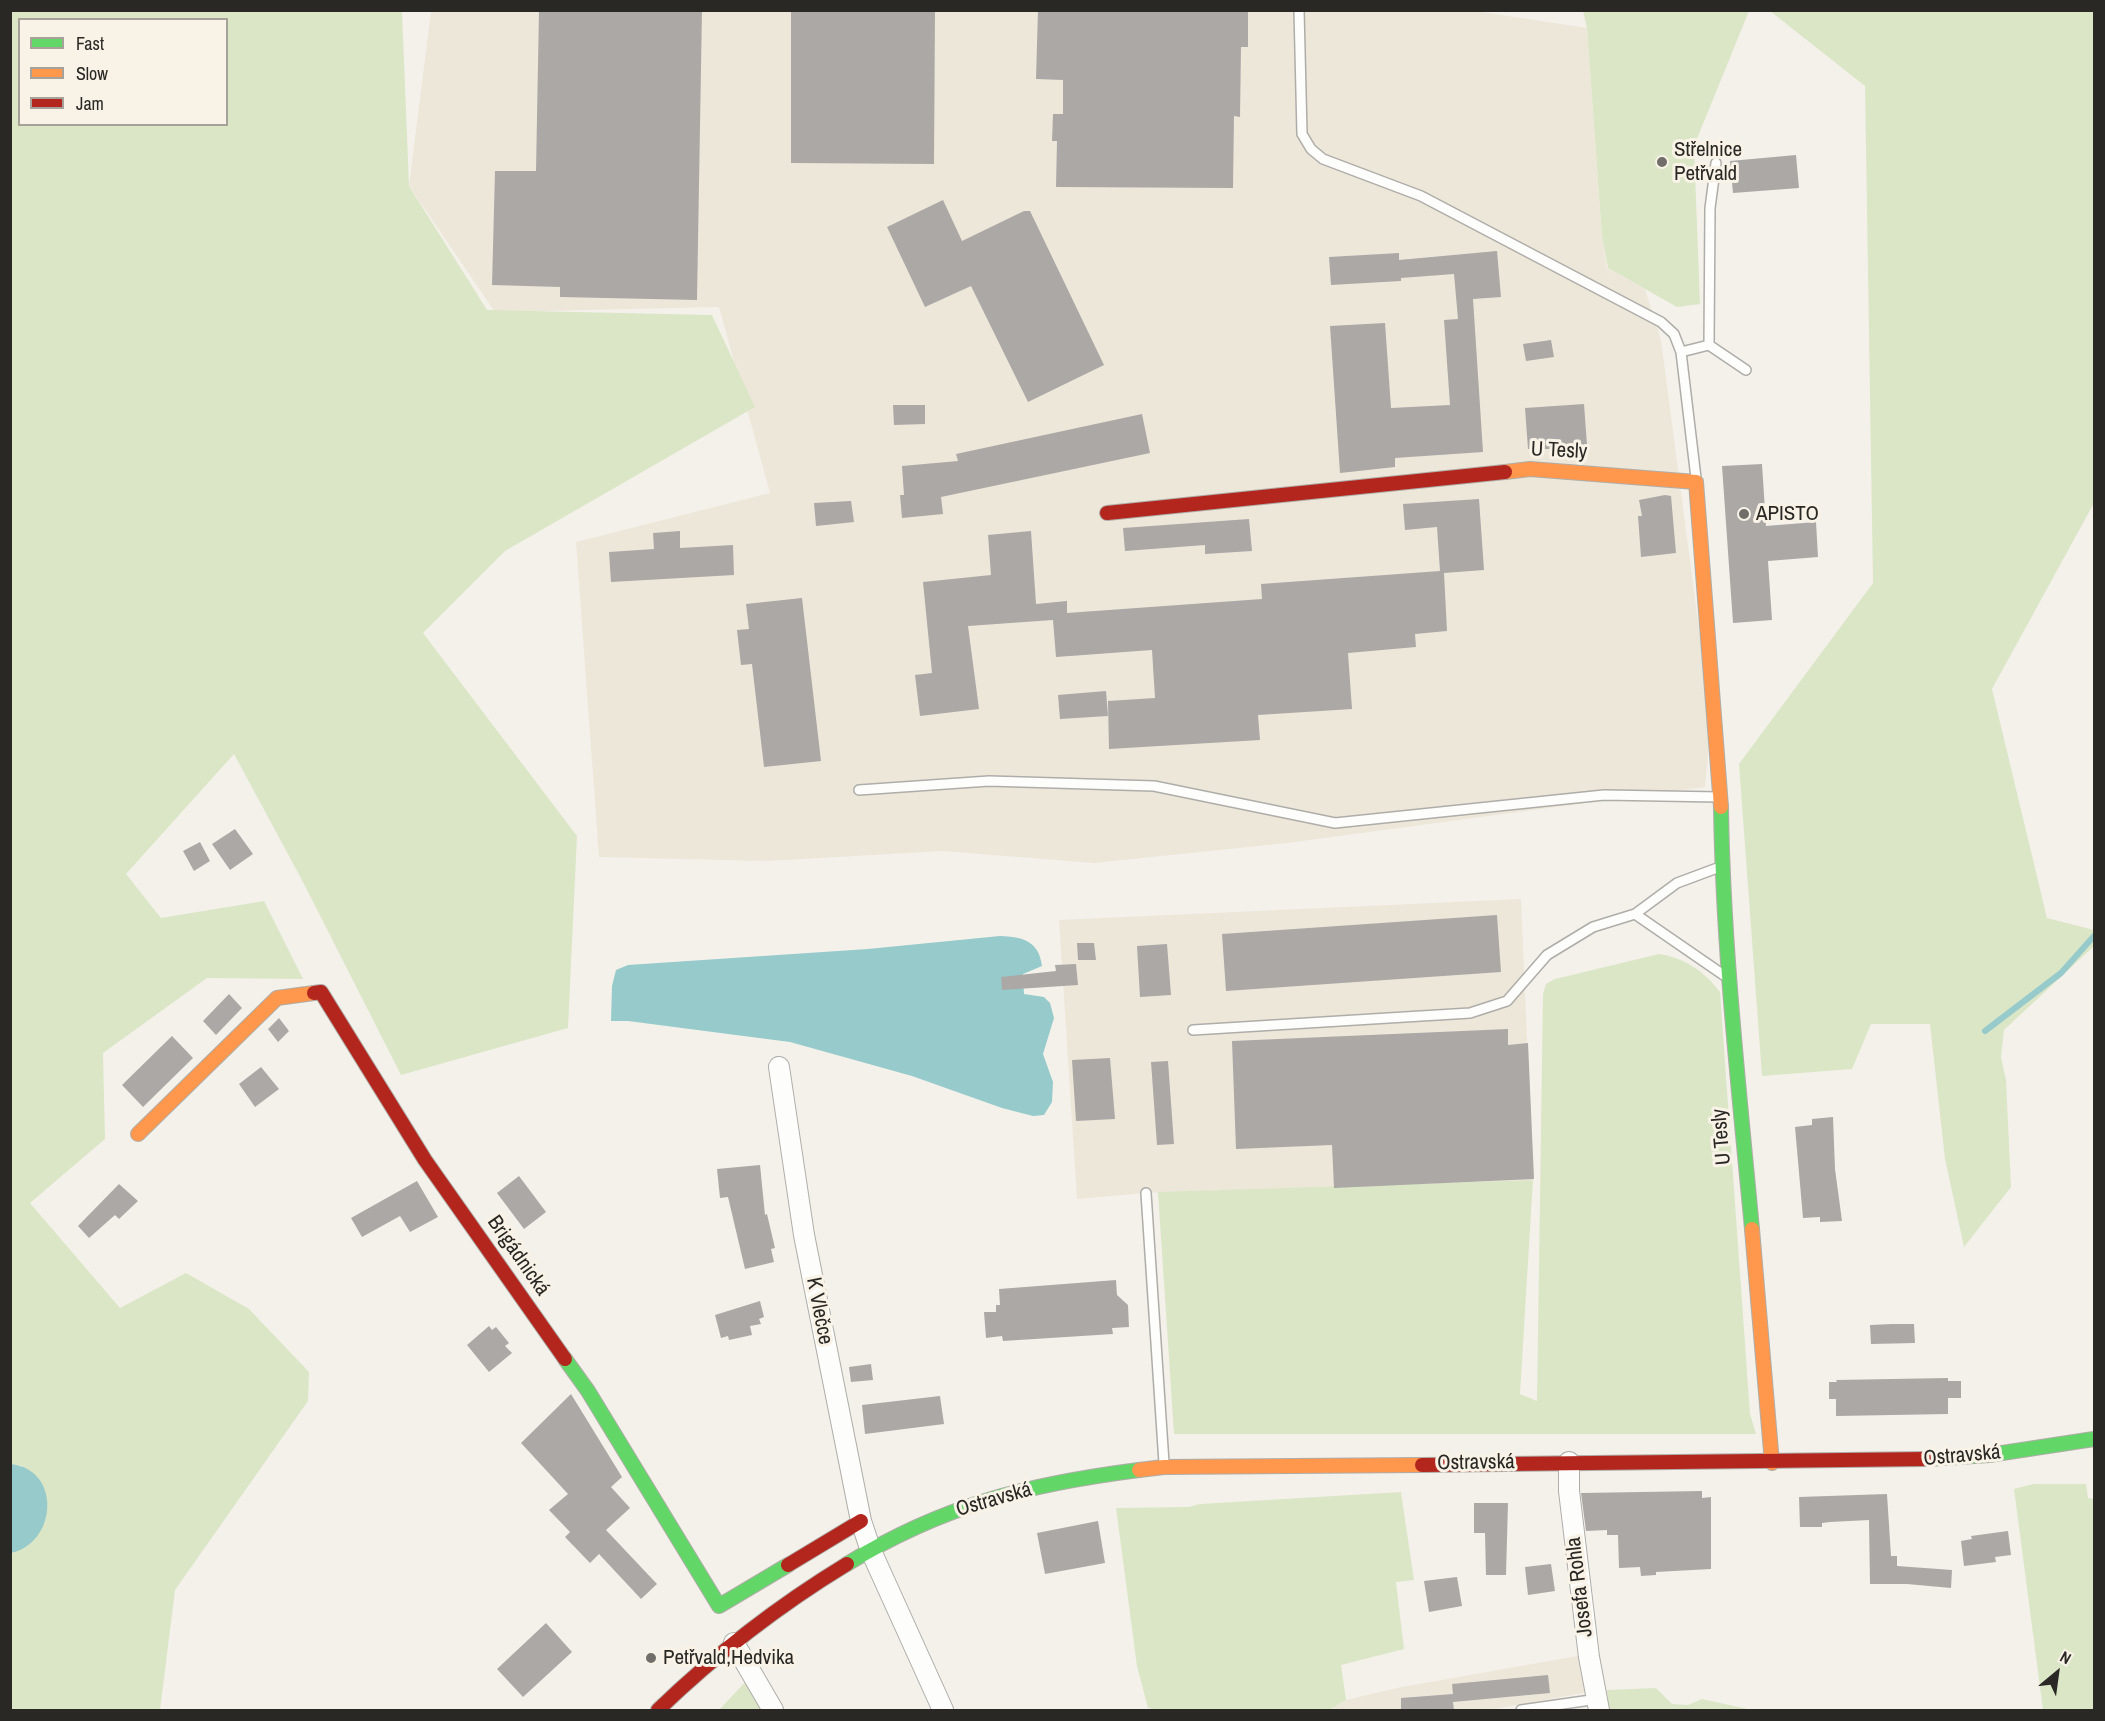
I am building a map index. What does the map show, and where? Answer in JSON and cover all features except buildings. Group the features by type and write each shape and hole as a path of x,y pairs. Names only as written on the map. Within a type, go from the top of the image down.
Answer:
{"street":[{"name":"U Tesly","path":"1107,513 1530,469 1696,482 1721,802 1722,866 1730,980 1772,1463"},
{"name":"Brigádnická","path":"138,1134 277,998 321,992 425,1160 588,1391 719,1606 861,1521"},
{"name":"K Vlečce","path":"779,1067 804,1235 861,1521 871,1551"},
{"name":"Ostravská","path":"658,1710 734,1643 809,1589 909,1528 997,1495 1078,1479 1164,1467 1921,1460 1989,1455 2094,1439"},
{"name":"Josefa Rohla","path":"1569,1462 1569,1491 1587,1646 1598,1705"},
{"path":"871,1551 943,1710"},
{"path":"734,1643 773,1710"}],"lane":[{"path":"1299,10 1302,134 1311,149 1323,159 1346,170 1421,196 1661,322 1674,334 1681,352 1696,482"},
{"path":"1709,345 1710,208 1716,163"},
{"path":"1681,352 1709,345 1746,370"},
{"path":"859,790 989,781 1154,786 1335,823 1604,795 1721,802"},
{"path":"1192,1030 1470,1013 1507,1001 1547,955 1593,927 1635,914 1677,882 1722,866"},
{"path":"1635,914 1730,980"},
{"path":"1146,1192 1164,1467"},
{"path":"1521,1710 1598,1705"}],"shaded area":[{"path":"1469,10 1587,28 1602,237 1607,268 1645,289 1661,340 1711,721 1705,787 1287,843 1094,863 942,851 767,861 599,857 576,542 770,493 719,307 495,312 409,186 431,11"},
{"path":"1521,899 1533,1180 1146,1193 1077,1199 1059,920"},
{"path":"1583,1655 1589,1692 1489,1710 1329,1710 1346,1700 1402,1687"}],"green space":[{"path":"11,11 402,11 409,186 487,310 712,315 755,407 505,551 423,633 577,836 568,1028 401,1075 303,882 234,754 126,874 161,918 264,901 303,979 207,978 103,1053 105,1139 30,1203 120,1308 186,1273 249,1309 309,1372 308,1401 175,1590 160,1710 11,1710 11,1553 14,1553 22,1466 11,1464"},
{"path":"1583,11 1749,11 1694,146 1700,304 1677,307 1608,268 1602,237 1587,28"},
{"path":"1770,11 2094,11 2094,503 1992,689 2047,918 2094,930 2094,946 2004,1030 2001,1057 2006,1080 2011,1187 1964,1247 1945,1159 1930,1024 1871,1024 1852,1069 1762,1076 1739,764 1873,583 1865,86"},
{"path":"1659,954 1686,962 1707,978 1720,992 1750,1414 1756,1434 1174,1434 1158,1192 1533,1180 1520,1394 1537,1401 1543,994 1546,984 1555,979"},
{"path":"2033,1484 2086,1484 2088,1498 2094,1499 2094,1710 2043,1710 2014,1489"},
{"path":"1401,1492 1414,1580 1396,1582 1404,1649 1341,1665 1346,1700 1329,1710 1159,1710 1148,1708 1137,1666 1116,1508 1189,1507 1200,1504"},
{"path":"750,1677 768,1710 719,1710"},
{"path":"1656,1688 1672,1704 1688,1705 1702,1699 1752,1710 1609,1710 1607,1690"}],"water":[{"path":"1000,936 1023,939 1028,942 1037,951 1042,966 1023,974 1024,994 1044,997 1050,1003 1054,1018 1043,1054 1053,1082 1052,1102 1044,1115 1033,1116 1002,1108 912,1076 790,1042 628,1021 611,1021 612,986 616,970 628,965 868,949"},
{"path":"11,1464 28,1469 39,1479 46,1492 47,1507 45,1522 38,1536 26,1547 11,1553"}],"waterway":[{"path":"1985,1031 2061,973 2094,936"}],"traffic: fast":[{"path":"1721,807 1728,966 1752,1229"},
{"path":"565,1359 588,1391 719,1606 788,1565"},
{"path":"1928,1459 1989,1455 2094,1439"},
{"path":"847,1564 918,1526 988,1500 1060,1482 1139,1470"}],"traffic: slow":[{"path":"1505,472 1530,469 1696,482 1721,807"},
{"path":"138,1134 277,998 314,993"},
{"path":"1752,1229 1772,1463"},
{"path":"1139,1470 1164,1467 1422,1465"}],"traffic: jam":[{"path":"1107,513 1505,472"},
{"path":"314,993 321,992 425,1160 565,1359"},
{"path":"1422,1465 1928,1459"},
{"path":"788,1565 861,1521"},
{"path":"658,1710 702,1669 748,1632 847,1564"}],"place":[{"name":"Střelnice Petřvald","path":"1662,162"},
{"name":"APISTO","path":"1744,514"},
{"name":"Petřvald,Hedvika","path":"651,1658"}]}
